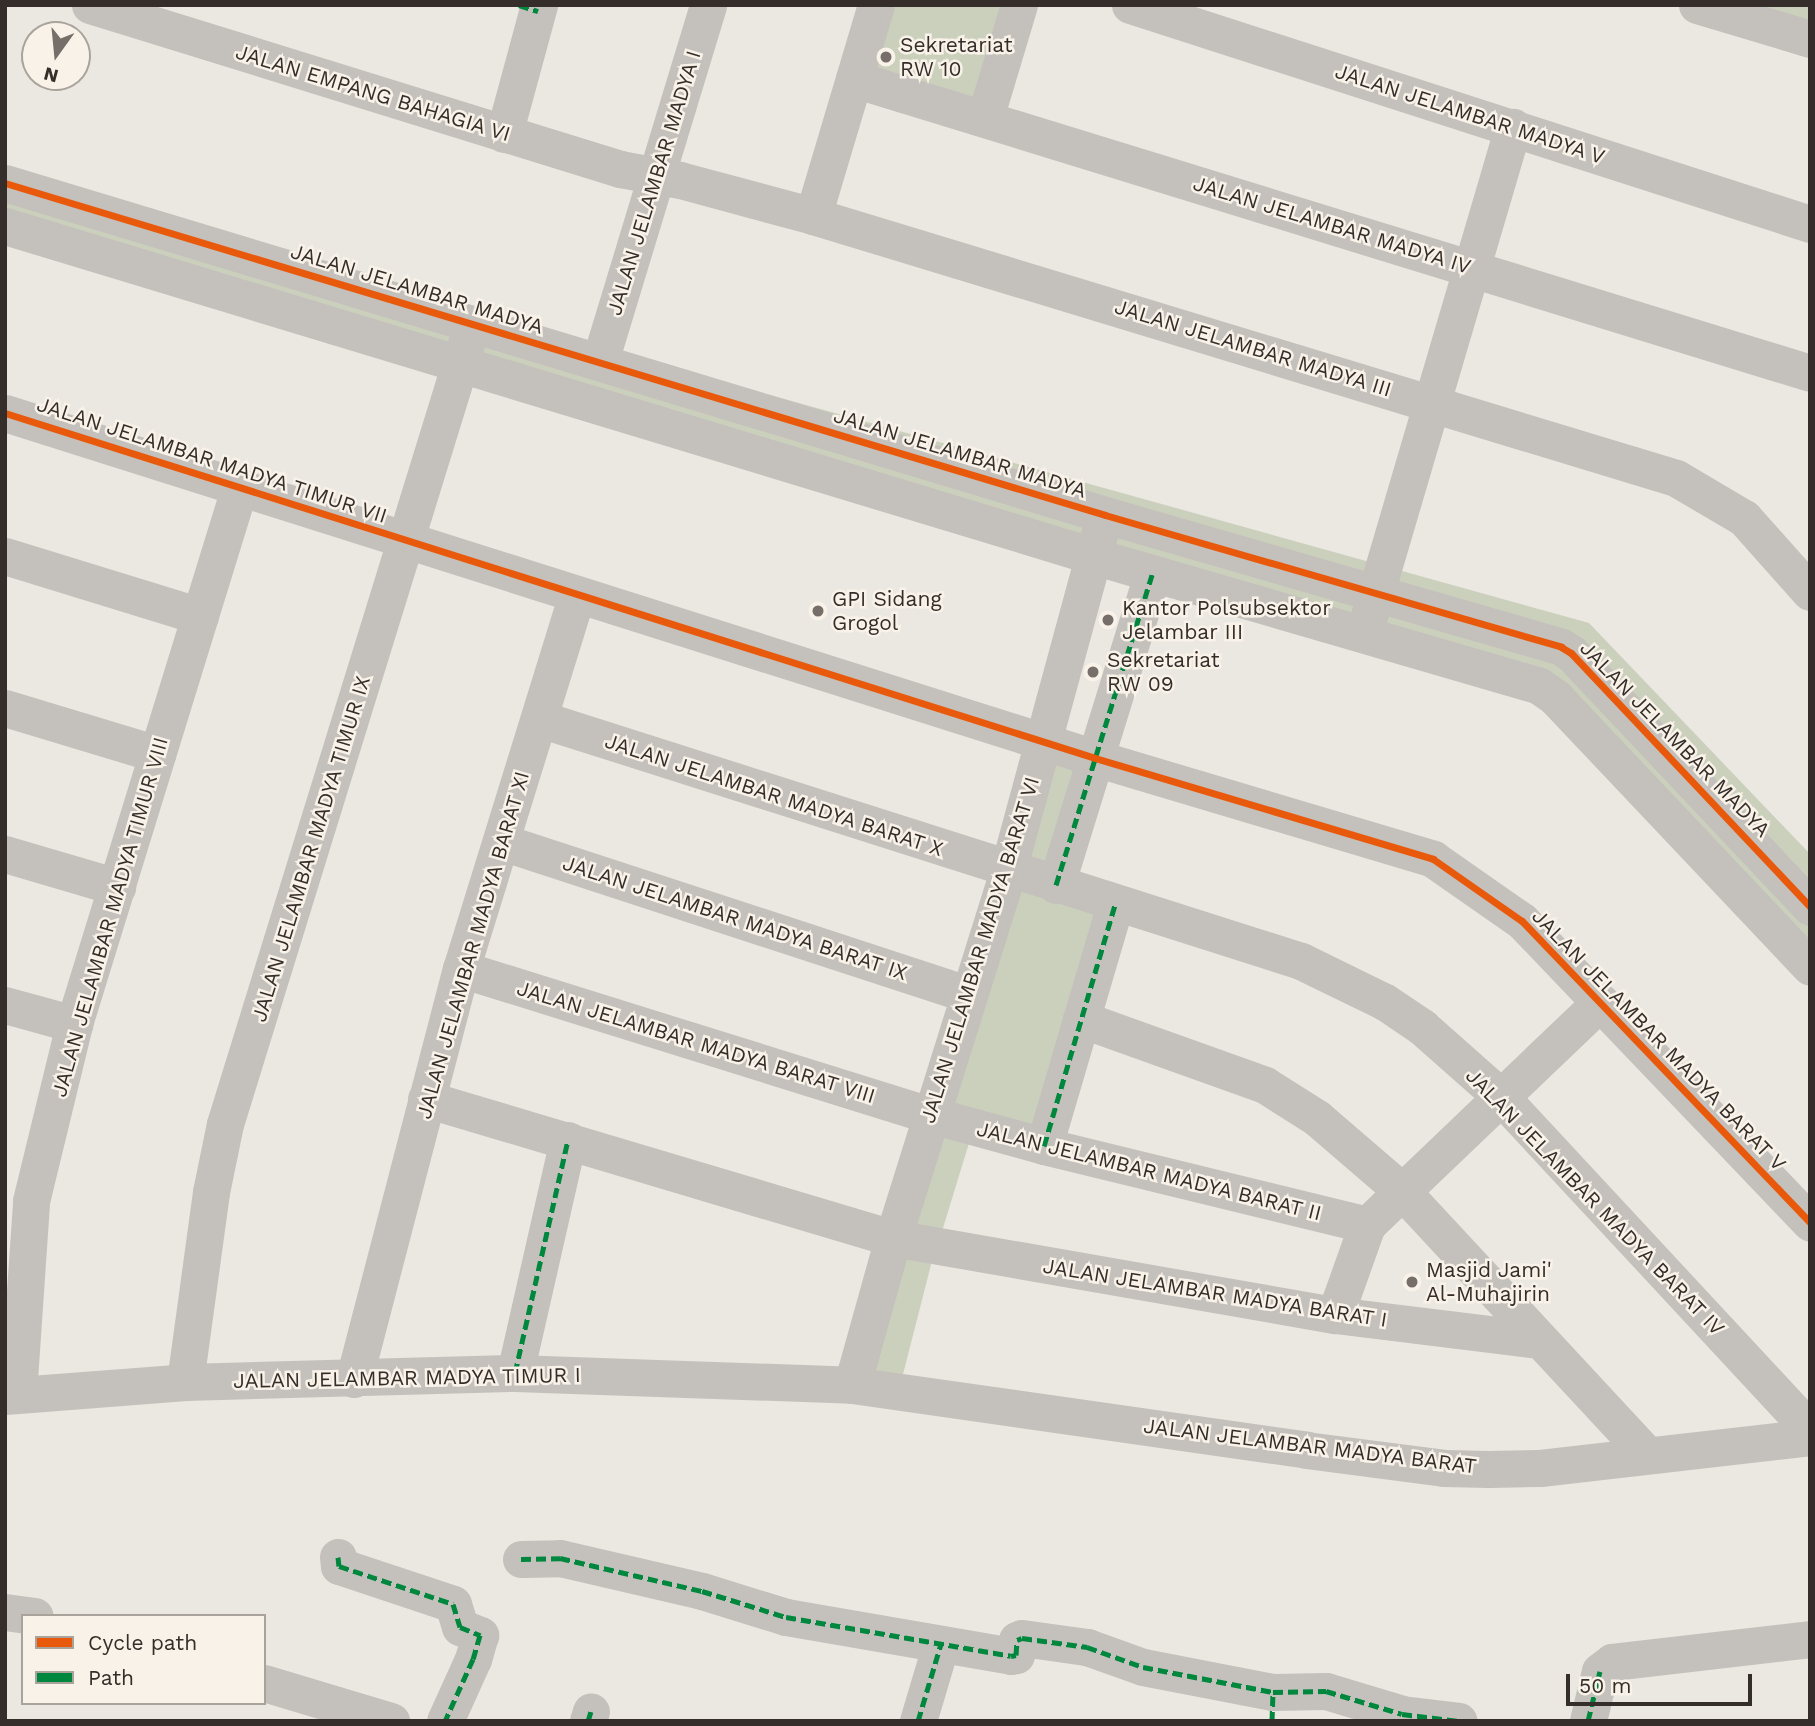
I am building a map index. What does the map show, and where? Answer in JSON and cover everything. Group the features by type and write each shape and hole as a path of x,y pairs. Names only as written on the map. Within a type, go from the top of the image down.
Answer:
{"street":[{"name":"JALAN EMPANG BAHAGIA VI","path":"90,5 620,169 657,176"},
{"name":"JALAN JELAMBAR MADYA I","path":"600,360 708,5"},
{"path":"813,216 876,5"},
{"path":"985,118 1019,5"},
{"name":"JALAN JELAMBAR MADYA V","path":"1129,5 1810,223"},
{"path":"1697,5 1810,39"},
{"path":"504,134 532,7"},
{"name":"JALAN JELAMBAR MADYA IV","path":"854,79 1810,373"},
{"path":"1363,635 1513,127"},
{"name":"JALAN JELAMBAR MADYA III","path":"657,176 813,216 1433,402 1676,478 1744,519 1810,592"},
{"name":"JALAN JELAMBAR MADYA","path":"5,183 600,360 1105,515 1566,649 1810,907"},
{"path":"5,226 1093,556 1538,685 1548,691 1803,947"},
{"name":"JALAN JELAMBAR MADYA TIMUR IX","path":"185,1382 211,1192 225,1124 408,541 473,324"},
{"name":"JALAN JELAMBAR MADYA TIMUR VII","path":"5,413 577,594"},
{"name":"JALAN JELAMBAR MADYA TIMUR VIII","path":"12,1395 31,1201 74,1024 239,489"},
{"name":"JALAN JELAMBAR MADYA BARAT VI","path":"852,1385 893,1238 1008,870 1105,515"},
{"path":"5,556 200,616"},
{"path":"1056,886 1152,573"},
{"name":"JALAN JELAMBAR MADYA BARAT XI","path":"354,1379 461,969 577,594"},
{"name":"JALAN JELAMBAR MADYA BARAT V","path":"577,594 1096,758 1433,859 1522,920 1810,1222"},
{"path":"5,708 157,754"},
{"name":"JALAN JELAMBAR MADYA BARAT X","path":"540,719 1008,870"},
{"name":"JALAN JELAMBAR MADYA BARAT IX","path":"502,842 968,994"},
{"path":"5,854 117,887"},
{"name":"JALAN JELAMBAR MADYA BARAT IV","path":"1008,870 1301,961 1341,978 1385,1002 1422,1027 1500,1097 1810,1430"},
{"path":"1044,1146 1115,904"},
{"name":"JALAN JELAMBAR MADYA BARAT VIII","path":"461,969 931,1115"},
{"path":"1335,1315 1367,1225 1600,1002"},
{"path":"5,1005 74,1024"},
{"path":"1082,1019 1228,1070 1278,1091 1317,1118 1403,1192 1647,1455"},
{"name":"JALAN JELAMBAR MADYA BARAT I","path":"426,1099 893,1238 1335,1315 1539,1340"},
{"name":"JALAN JELAMBAR MADYA BARAT II","path":"931,1115 1044,1146 1367,1225"},
{"path":"514,1373 568,1140"},
{"name":"JALAN JELAMBAR MADYA TIMUR I","path":"12,1395 185,1382 514,1373 852,1385"},
{"name":"JALAN JELAMBAR MADYA BARAT","path":"852,1385 1444,1468 1540,1468 1810,1437"},
{"path":"338,1557 339,1566 453,1604 460,1627 480,1635 473,1659 445,1721"},
{"path":"521,1559 559,1558 702,1591 786,1617 1011,1656 1016,1655 1019,1638 1087,1647 1143,1667 1273,1706 1326,1691 1402,1714 1459,1721"},
{"path":"1588,1721 1600,1671 1612,1662 1810,1639"},
{"path":"918,1721 941,1644"},
{"path":"266,1684 391,1721"}],"green space":[{"path":"879,5 1010,5 980,106 862,73"},
{"path":"1705,5 1810,5 1810,38"},
{"path":"5,182 1589,623 1810,854 1810,974 1535,698 5,219"},
{"path":"1044,742 1093,760 1054,885 1013,868"},
{"path":"1007,880 1111,909 1042,1142 934,1113"},
{"path":"933,1118 973,1130 939,1241 899,1234"},
{"path":"896,1242 935,1249 900,1386 856,1382"}],"marked path":[{"path":"519,5 538,11"},
{"path":"1056,885 1152,574"},
{"path":"1044,1146 1115,904"},
{"path":"515,1373 568,1140"},
{"path":"338,1557 339,1566 453,1604 460,1627 480,1635 473,1659 445,1721"},
{"path":"521,1559 560,1558 702,1591 786,1617 1011,1656 1016,1655 1017,1640 1022,1638 1087,1647 1143,1667 1273,1692 1326,1691 1402,1714 1459,1721"},
{"path":"918,1721 941,1644"},
{"path":"1588,1721 1600,1671"},
{"path":"1272,1721 1273,1692"},
{"path":"588,1721 591,1711"}],"cycle path":[{"path":"5,183 1105,515 1561,647 1571,653 1810,907"},
{"path":"5,413 1095,758 1433,859 1522,921 1810,1222"}],"place":[{"name":"Sekretariat RW 10","path":"886,57"},
{"name":"GPI Sidang Grogol","path":"818,611"},
{"name":"Kantor Polsubsektor Jelambar III","path":"1108,620"},
{"name":"Sekretariat RW 09","path":"1093,672"},
{"name":"Masjid Jami' Al-Muhajirin","path":"1412,1282"}]}
